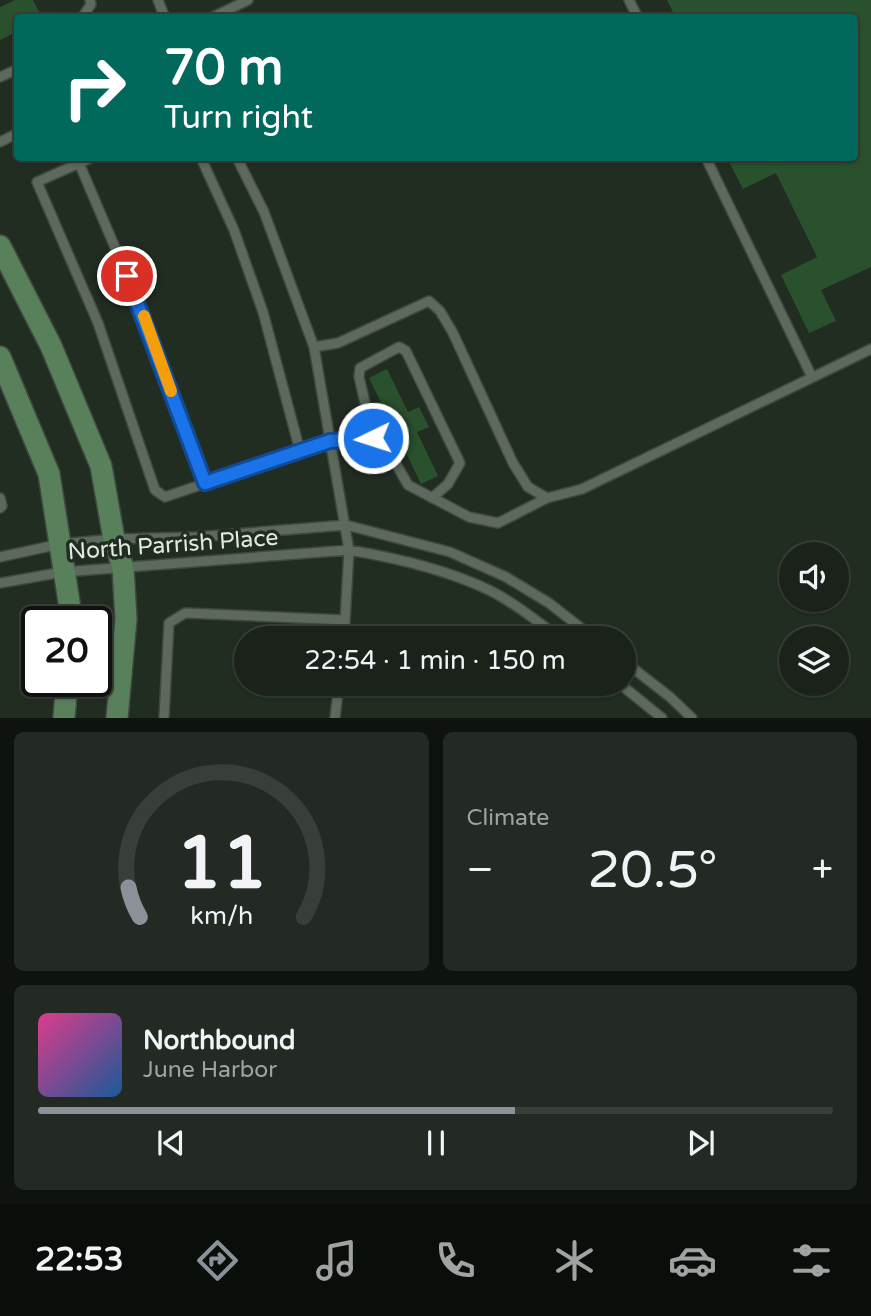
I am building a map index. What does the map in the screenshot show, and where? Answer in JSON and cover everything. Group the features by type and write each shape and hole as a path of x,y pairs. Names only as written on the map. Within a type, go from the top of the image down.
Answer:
{"street":[{"path":"0,246 51,346 101,466 122,568 126,618 117,718"},
{"path":"0,358 49,474 69,606"},
{"path":"64,718 66,697"}],"lane":[{"path":"219,14 248,0"},
{"path":"84,161 37,182 97,323 155,490 165,497 330,441 373,438 386,446 408,485 469,517 498,523 547,498 582,489 871,349"},
{"path":"202,161 234,230 263,312 300,451"},
{"path":"238,161 264,212 314,347 349,550 345,626"},
{"path":"707,161 812,377"},
{"path":"79,163 137,299 205,483"},
{"path":"314,347 338,343 429,301 440,311 453,333 513,463 528,487 547,498"},
{"path":"373,438 359,377 360,368 399,347 406,351 460,463 448,484 432,498"},
{"path":"0,498 0,508"},
{"name":"North Parrish Place","path":"0,557 60,544 114,539 197,537 346,525 450,552 506,577 549,603 578,626"},
{"name":"North Parrish Place","path":"0,583 63,572 349,550 390,557 457,576 491,591 542,626"},
{"path":"164,718 169,623 185,613 345,620"},
{"path":"636,671 692,718"},
{"path":"335,718 338,696"},
{"path":"635,696 662,718"}],"building":[{"path":"15,0 33,0 40,14 14,14 14,33 0,40 0,7"},
{"path":"667,0 871,0 871,267 821,290 836,321 809,333 781,275 817,257 776,173 743,189 729,161 858,161 858,14 674,14"},
{"path":"387,369 408,412 419,407 429,427 417,432 438,476 421,484 400,440 395,442 386,423 390,421 369,378"}],"slow traffic":[{"path":"144,316 171,391"}],"route":[{"path":"127,276 205,483 330,441 373,438"}]}
